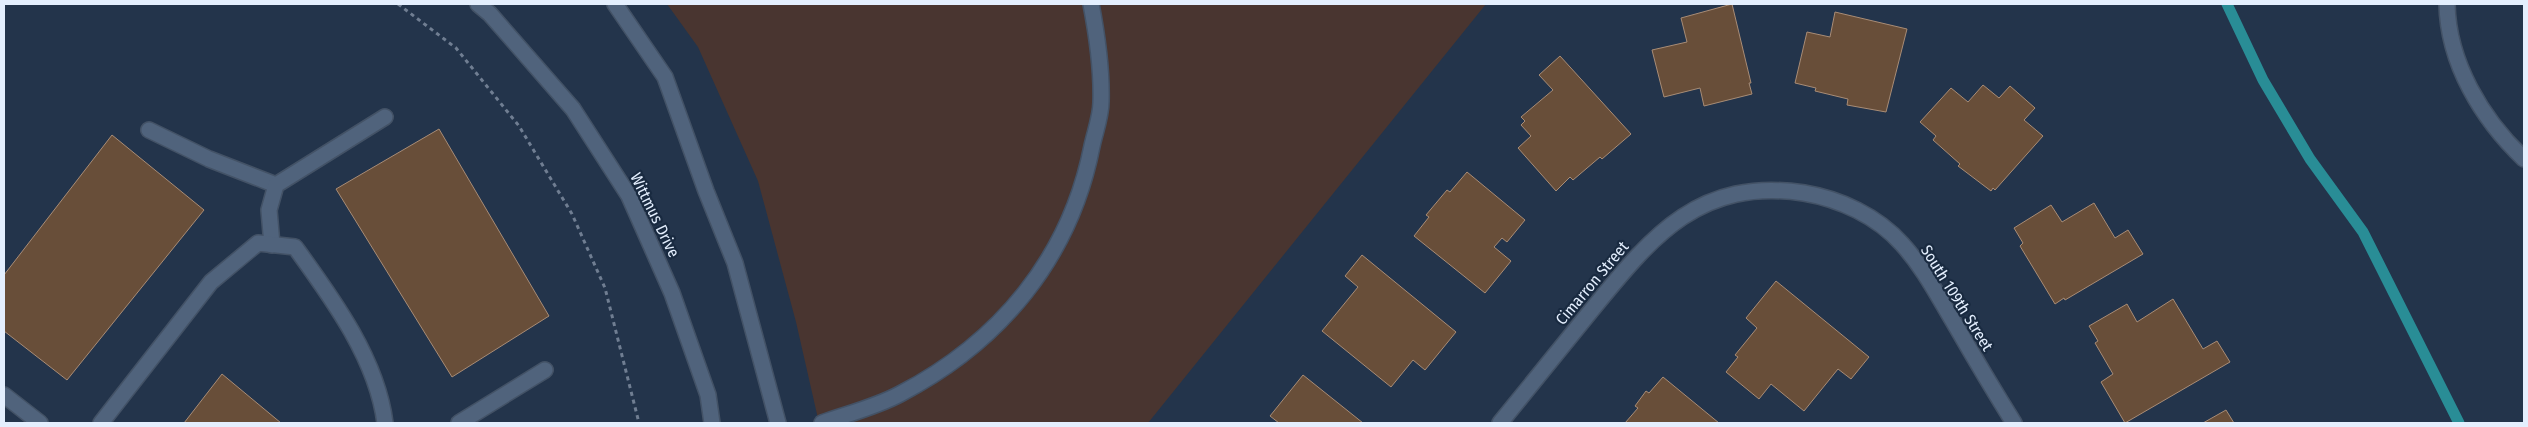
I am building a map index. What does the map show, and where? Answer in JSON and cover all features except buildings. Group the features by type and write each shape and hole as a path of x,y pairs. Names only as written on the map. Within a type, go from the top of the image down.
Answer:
{"street":[{"name":"Wittmus Drive","path":"478,4 490,14 573,109 629,196 672,292 708,395 712,423"},
{"path":"615,4 665,77 706,191 736,263 778,423"},
{"path":"822,423 899,395 952,362 1000,322 1039,277 1070,222 1089,164 1101,103 1097,36 1091,4"},
{"path":"2447,4 2452,43 2465,81 2496,127 2524,159"},
{"path":"272,245 269,210 276,185 385,117"},
{"path":"149,130 209,159 276,185"},
{"name":"South 109th Street","path":"1736,195 1772,191 1812,194 1850,207 1885,228 1901,242 1921,268 2014,423"},
{"name":"Cimarron Street","path":"1500,423 1628,266 1653,239 1687,212 1702,204 1736,195"},
{"path":"101,423 211,282 258,243 295,246 344,315 382,399 385,423"},
{"path":"460,423 545,370"},
{"path":"4,395 40,423"}],"path":[{"path":"398,4 456,48 519,126 572,214 605,288 639,423"}],"shaded area":[{"path":"667,4 1486,4 1148,423 819,423 796,322 758,181 698,47"}],"waterway":[{"path":"2227,4 2263,80 2310,159 2363,232 2459,423"}]}
